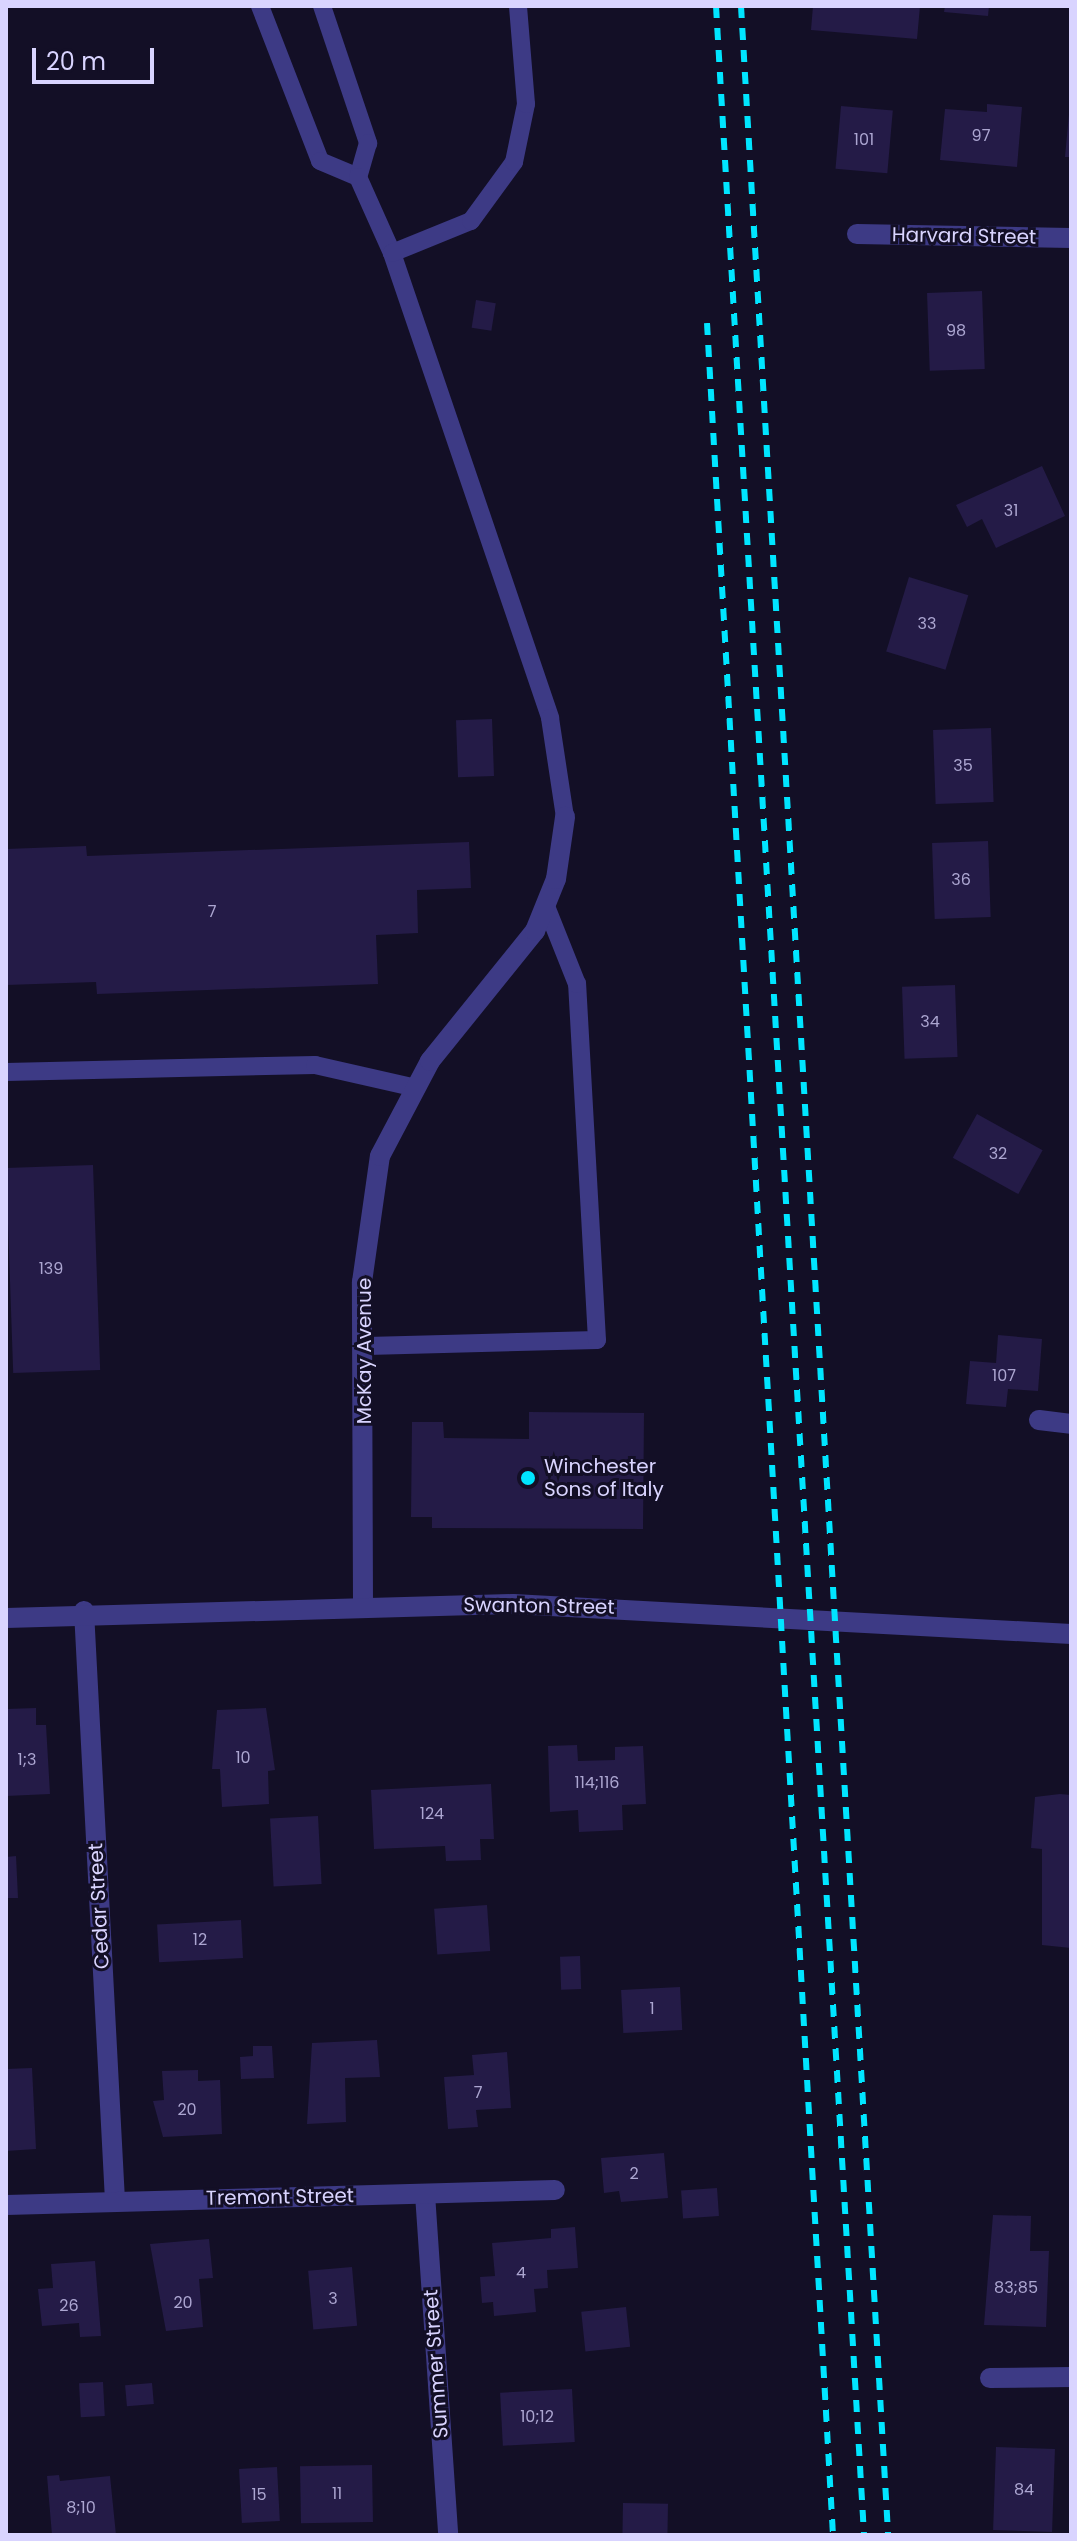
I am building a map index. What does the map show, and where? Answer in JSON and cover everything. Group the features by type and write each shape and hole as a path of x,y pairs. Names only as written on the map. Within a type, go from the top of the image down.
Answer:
{"street":[{"name":"Harvard Street","path":"857,234 1071,238"},
{"name":"McKay Avenue","path":"363,1605 367,1346 362,1282 380,1156 416,1088 456,1026 512,963 546,906 565,817"},
{"path":"1039,1420 1071,1424"},
{"name":"Swanton Street","path":"6,1618 84,1611 363,1605 761,1612 1071,1634"},
{"name":"Cedar Street","path":"84,1611 115,2201"},
{"name":"Tremont Street","path":"6,2205 555,2190"},
{"name":"Summer Street","path":"425,2194 448,2535"},
{"path":"990,2378 1071,2377"}],"lane":[{"path":"260,6 320,161 358,177"},
{"path":"322,6 368,143 358,177 392,253 550,718 565,817"},
{"path":"392,253 471,221 514,162 526,104 518,6"},
{"path":"367,1346 597,1340 577,984 546,906"},
{"path":"6,1072 315,1065 416,1088"}],"building":[{"path":"813,6 920,6 917,39 811,30"},
{"path":"945,6 989,6 988,16 944,12"},
{"path":"987,104 1022,107 1017,167 940,160 945,109 987,112"},
{"path":"841,106 893,111 887,173 836,169"},
{"path":"1069,114 1071,157 1065,157"},
{"path":"982,291 985,369 930,371 927,293"},
{"path":"476,300 496,303 491,331 472,328"},
{"path":"1042,466 1065,516 996,548 982,519 967,527 956,505"},
{"path":"909,577 968,595 945,670 886,652"},
{"path":"492,719 494,776 458,777 456,720"},
{"path":"991,728 994,802 936,804 933,730"},
{"path":"988,841 991,917 935,919 932,843"},
{"path":"469,842 471,888 417,890 418,933 376,935 378,984 97,994 96,982 6,985 6,849 86,846 87,856"},
{"path":"955,985 958,1057 905,1059 902,987"},
{"path":"977,1114 1043,1150 1018,1194 953,1158"},
{"path":"93,1165 100,1370 13,1373 6,1168"},
{"path":"998,1335 1042,1339 1038,1391 1008,1389 1006,1407 966,1404 970,1361 996,1363"},
{"name":"Winchester Sons of Italy","path":"529,1412 644,1413 643,1529 432,1528 432,1517 411,1517 412,1422 443,1422 444,1438 529,1439"},
{"path":"36,1708 36,1725 46,1725 50,1794 6,1796 7,1709"},
{"path":"266,1708 275,1770 268,1771 269,1804 222,1807 220,1769 212,1769 217,1710"},
{"path":"577,1745 578,1761 615,1760 615,1747 643,1746 646,1804 622,1805 623,1830 579,1832 578,1810 550,1812 548,1746"},
{"path":"491,1784 494,1839 480,1839 481,1860 446,1861 445,1846 374,1849 371,1790"},
{"path":"1071,1795 1071,1948 1042,1945 1042,1849 1031,1848 1035,1797"},
{"path":"318,1816 322,1884 274,1886 270,1819"},
{"path":"16,1856 18,1898 6,1898 6,1857"},
{"path":"487,1905 490,1951 437,1955 434,1909"},
{"path":"241,1920 243,1958 159,1962 157,1924"},
{"path":"580,1956 581,1989 561,1990 560,1957"},
{"path":"680,1987 682,2030 623,2033 621,1990"},
{"path":"377,2040 380,2077 345,2078 346,2122 307,2124 312,2043"},
{"path":"253,2046 272,2046 274,2078 241,2079 240,2057 253,2056"},
{"path":"507,2052 511,2108 476,2110 478,2127 448,2129 444,2077 474,2075 472,2055"},
{"path":"32,2068 36,2149 6,2151 6,2069"},
{"path":"198,2070 198,2081 220,2080 222,2134 163,2137 153,2101 164,2100 162,2071"},
{"path":"664,2153 668,2198 621,2202 619,2191 604,2193 601,2158"},
{"path":"717,2188 719,2216 683,2218 681,2191"},
{"path":"993,2215 1031,2216 1030,2251 1049,2251 1046,2327 984,2325"},
{"path":"575,2227 578,2268 547,2270 548,2288 534,2289 536,2312 494,2316 493,2302 482,2303 480,2277 495,2276 492,2243 551,2238 551,2229"},
{"path":"209,2239 213,2278 199,2279 203,2327 166,2331 150,2244"},
{"path":"95,2261 101,2336 80,2337 79,2323 42,2326 38,2289 53,2288 51,2264"},
{"path":"352,2267 357,2326 313,2330 308,2271"},
{"path":"626,2307 630,2347 585,2351 581,2312"},
{"path":"103,2382 105,2416 81,2417 79,2383"},
{"path":"152,2383 154,2404 127,2406 125,2385"},
{"path":"572,2389 575,2442 503,2446 500,2393"},
{"path":"996,2447 1055,2449 1052,2532 993,2530"},
{"path":"372,2465 373,2522 301,2523 300,2466"},
{"path":"277,2467 280,2521 242,2523 239,2469"},
{"path":"59,2475 60,2481 110,2476 116,2535 52,2535 47,2476"},
{"path":"623,2503 668,2504 667,2535 622,2535"}],"railway":[{"path":"716,6 864,2535"},
{"path":"741,6 888,2535"},
{"path":"707,323 833,2535"}],"place":[{"name":"Winchester Sons of Italy","path":"528,1478"}]}
